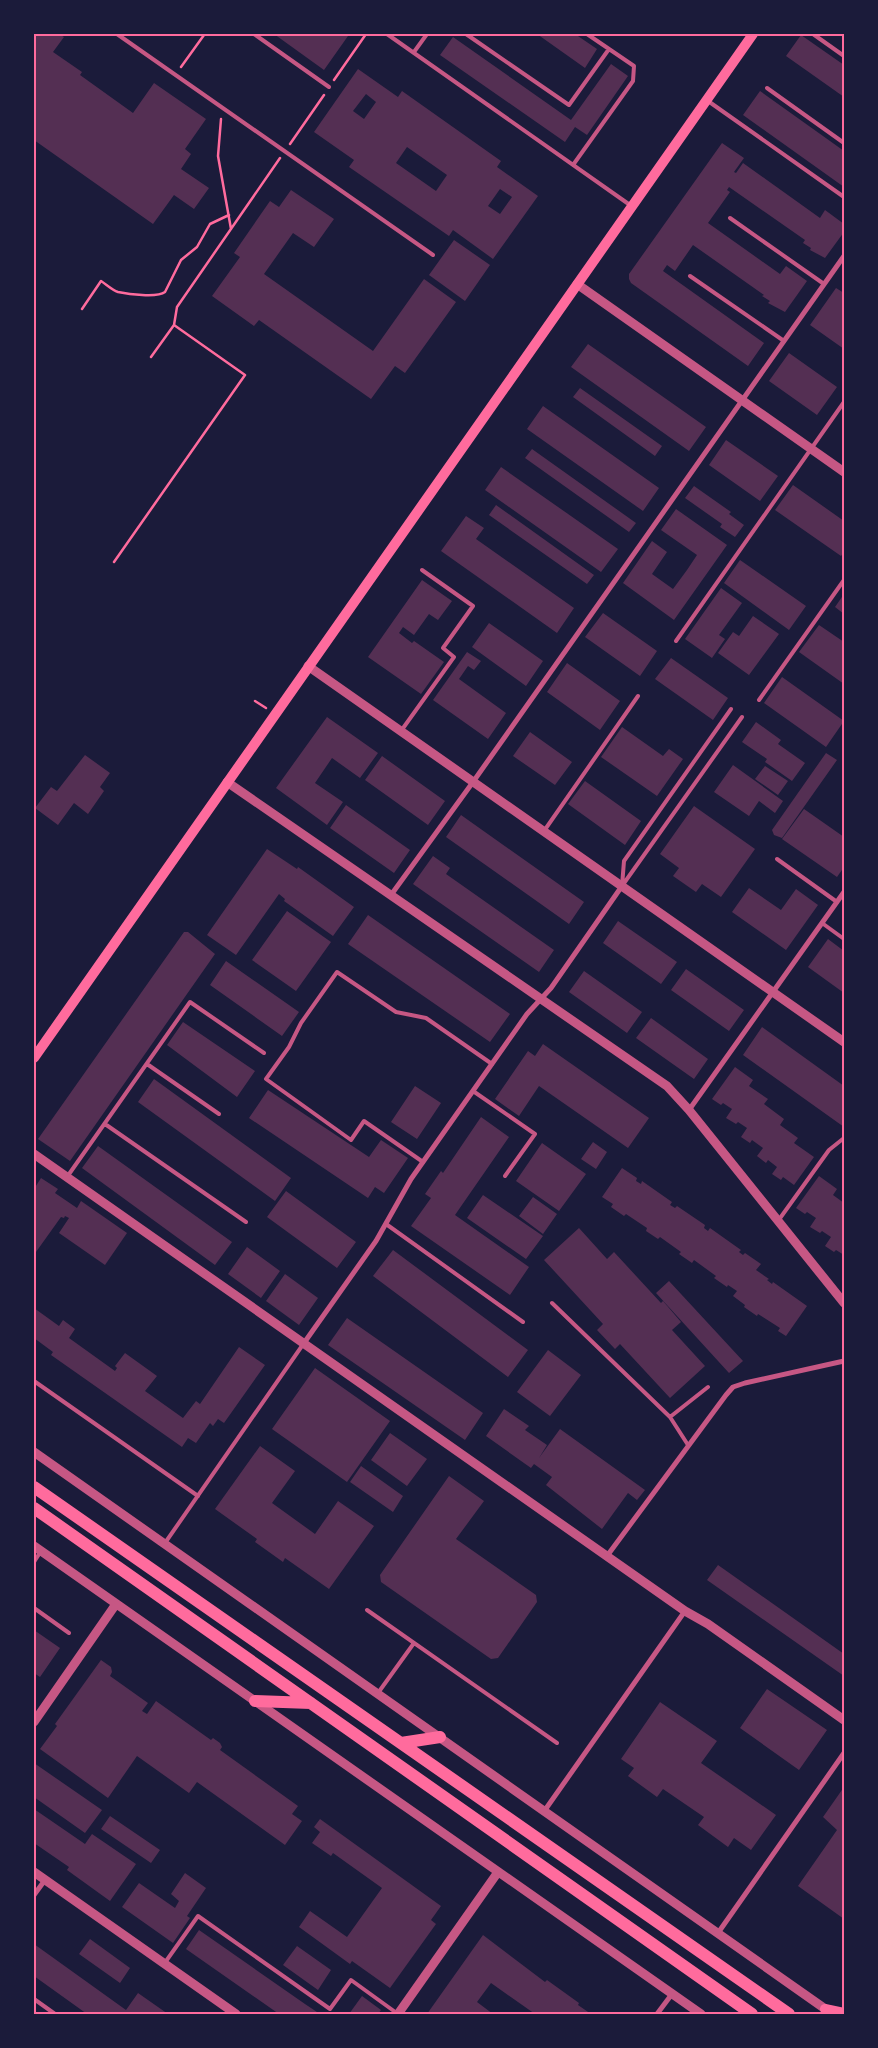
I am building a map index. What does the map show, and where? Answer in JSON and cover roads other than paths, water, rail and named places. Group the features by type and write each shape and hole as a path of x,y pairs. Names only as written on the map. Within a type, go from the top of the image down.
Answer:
{"main road":[{"path":"34,1058 752,34"},
{"path":"34,1487 789,2014"},
{"path":"34,1508 752,2014"},
{"path":"255,1701 311,1703"},
{"path":"401,1742 440,1736"},
{"path":"829,2012 844,2013"}],"street":[{"path":"391,895 473,782 844,256"},
{"path":"577,284 844,472"},
{"path":"308,666 844,1042"},
{"path":"227,782 667,1086 689,1110 844,1303"},
{"path":"304,1343 376,1241 411,1179 527,1014 551,988 622,886"},
{"path":"689,1110 844,892"},
{"path":"34,1154 685,1611 716,1630 844,1720"},
{"path":"607,1556 733,1387 844,1361"},
{"path":"34,1452 440,1736 829,2012"},
{"path":"37,1548 700,2014"},
{"path":"34,1722 116,1604"},
{"path":"545,1810 685,1611"},
{"path":"718,1933 844,1753"},
{"path":"34,1872 236,2014"},
{"path":"398,2014 498,1872"},
{"path":"34,1895 45,1880"},
{"path":"658,2014 672,1994"}],"lane":[{"path":"117,34 433,255"},
{"path":"254,34 329,87"},
{"path":"387,34 631,206"},
{"path":"414,52 426,34"},
{"path":"466,34 569,105 609,49"},
{"path":"573,165 633,81 634,66 587,34"},
{"path":"813,34 844,56"},
{"path":"767,88 844,143"},
{"path":"706,100 844,197"},
{"path":"730,218 824,284"},
{"path":"690,276 784,341"},
{"path":"676,641 844,402"},
{"path":"401,731 454,656 443,648 473,606 422,570"},
{"path":"759,700 844,581"},
{"path":"544,831 638,696"},
{"path":"622,886 624,861 732,709"},
{"path":"622,886 742,717"},
{"path":"776,859 837,902"},
{"path":"822,923 844,939"},
{"path":"423,1162 364,1121 351,1140 266,1079 289,1047 301,1023 327,986 338,972 396,1012 426,1018 492,1064"},
{"path":"68,1178 190,1002 264,1053"},
{"path":"147,1064 219,1114"},
{"path":"473,1091 535,1134 505,1176"},
{"path":"105,1124 246,1222"},
{"path":"778,1221 829,1150 844,1138"},
{"path":"386,1224 523,1322"},
{"path":"552,1303 670,1417 688,1445"},
{"path":"165,1544 304,1343"},
{"path":"34,1381 198,1496"},
{"path":"670,1417 708,1387"},
{"path":"34,1562 37,1548"},
{"path":"34,1608 69,1633"},
{"path":"367,1610 557,1743"},
{"path":"378,1693 414,1643"},
{"path":"164,1964 198,1916 330,2009 351,1980 398,2014"},
{"path":"34,1999 55,2014"}]}
